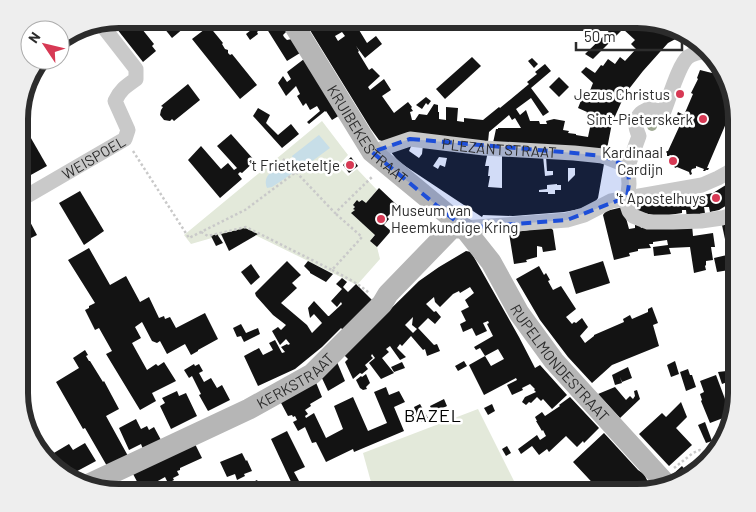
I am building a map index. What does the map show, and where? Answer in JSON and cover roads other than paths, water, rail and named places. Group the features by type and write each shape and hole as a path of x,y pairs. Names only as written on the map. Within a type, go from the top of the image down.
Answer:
{"main road":[{"name":"KRUIBEKESTRAAT","path":"296,28 379,157 464,228"},
{"name":"KERKSTRAAT","path":"95,481 249,409 312,374 382,304 388,294 452,228 464,228"},
{"name":"RUPELMONDESTRAAT","path":"464,228 490,262 519,313 554,361 663,481"}],"street":[{"name":"WEISPOEL","path":"28,195 125,139 128,130 115,101 118,94 136,79 136,69 104,28"},
{"path":"700,53 686,58 664,111 659,112 649,109 637,118 636,129 639,136 628,166 627,205 633,216 648,222 702,222 728,216"},
{"name":"PLEZANTSTRAAT","path":"379,157 410,139 484,148 603,156 628,166"},
{"path":"464,228 567,220 584,215 611,201 702,185 728,172"}],"water":[{"path":"319,135 330,148 304,167 296,164 292,156"},
{"path":"283,163 293,173 272,187 267,188 267,176"}],"place":[{"name":"Jezus Christus","path":"680,94"},
{"name":"Sint-Pieterskerk","path":"703,119"},
{"name":"Kardinaal Cardijn","path":"673,161"},
{"name":"'t Frietketeltje","path":"350,165"},
{"name":"'t Apostelhuys","path":"716,198"},
{"name":"Museum van Heemkundige Kring","path":"381,219"}],"district":[{"name":"BAZEL","path":"433,415"}]}
